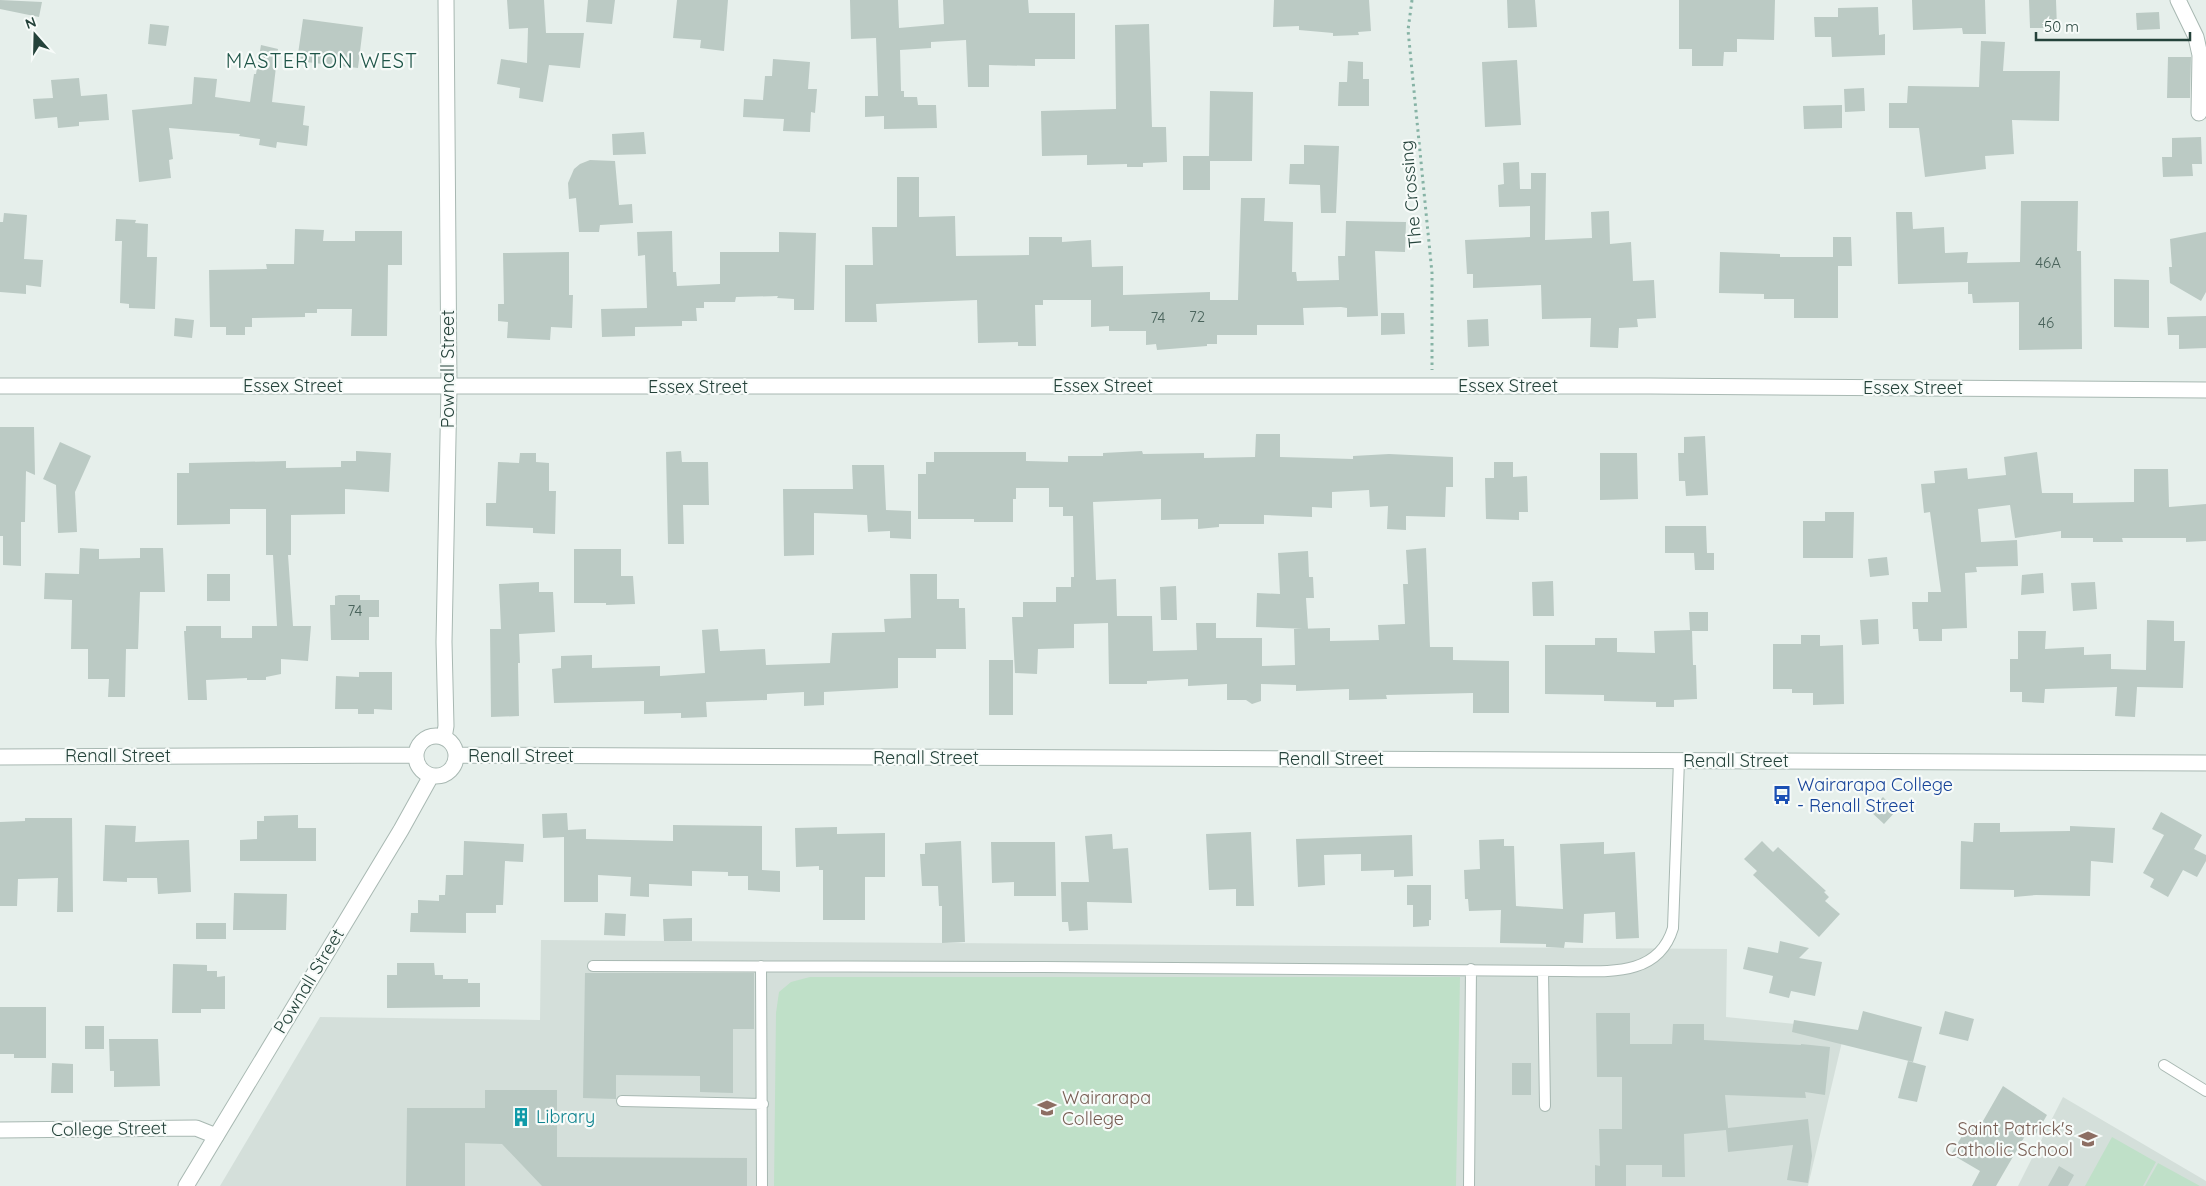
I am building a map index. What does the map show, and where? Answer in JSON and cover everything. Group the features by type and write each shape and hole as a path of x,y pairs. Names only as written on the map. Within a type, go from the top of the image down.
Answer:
{"street":[{"name":"Pownall Street","path":"444,738 446,726 444,642 448,387 446,0"},
{"path":"2178,0 2196,37 2200,55 2199,113"},
{"name":"Essex Street","path":"0,386 1432,386 2206,390"},
{"path":"438,736 453,745 456,756 453,767 448,772 443,775 431,776 421,770 416,755 417,749 426,739 438,736"},
{"name":"Renall Street","path":"0,756 416,755"},
{"name":"Renall Street","path":"456,756 2206,763"},
{"name":"Pownall Street","path":"186,1186 431,776"},
{"name":"College Street","path":"0,1130 196,1128 216,1136"}],"lane":[{"path":"593,966 1471,969 1542,971 1628,969 1645,964 1665,947 1671,935 1674,921 1679,760"},
{"path":"761,966 762,1186"},
{"path":"1469,1186 1471,969"},
{"path":"1542,971 1546,1106"},
{"path":"2164,1065 2206,1091"},
{"path":"622,1101 763,1104"}],"path":[{"name":"The Crossing","path":"1412,0 1408,30 1432,273 1432,386"}],"shaded area":[{"name":"Wairarapa College","path":"541,940 1727,949 1726,1017 1845,1029 1808,1186 220,1186 320,1017 540,1020"},
{"name":"Saint Patrick's Catholic School","path":"2063,1097 2206,1181 2206,1186 2018,1186"}],"green space":[{"path":"810,977 1460,977 1456,1186 774,1186 776,1013 779,992 791,982"},
{"path":"2112,1137 2156,1162 2143,1186 2085,1186"},
{"path":"2158,1163 2200,1186 2145,1186"}],"building":[{"path":"0,0 42,2 39,17 0,9"},
{"path":"507,0 544,0 546,33 584,33 580,68 549,65 543,102 519,98 520,88 497,84 501,59 527,63 528,28 509,29"},
{"path":"588,0 615,0 612,24 586,22"},
{"path":"677,0 728,0 724,51 700,48 701,40 673,38"},
{"path":"850,0 898,0 899,28 944,24 943,0 1028,0 1029,13 1075,13 1075,59 1035,59 1035,66 989,65 989,87 968,87 966,40 931,42 931,48 900,50 901,91 904,91 904,97 917,97 918,105 936,105 937,128 884,129 884,116 865,117 865,96 878,96 876,38 851,39"},
{"path":"1274,0 1369,0 1371,31 1358,32 1359,35 1333,36 1333,33 1299,30 1299,26 1273,27"},
{"path":"1507,0 1535,0 1537,27 1508,28"},
{"path":"1679,0 1775,0 1774,40 1737,39 1737,52 1724,52 1723,66 1692,66 1692,49 1679,49"},
{"path":"1912,0 1985,0 1986,34 1963,34 1962,28 1913,30"},
{"path":"2029,0 2056,0 2057,28 2030,28"},
{"path":"1878,7 1879,35 1885,34 1885,55 1832,57 1831,37 1815,37 1814,17 1838,17 1838,8"},
{"path":"2159,12 2160,29 2137,30 2136,13"},
{"path":"303,19 363,27 358,68 297,61"},
{"path":"150,24 169,26 166,46 148,44"},
{"path":"1149,24 1152,127 1166,127 1167,162 1143,163 1143,167 1127,167 1127,164 1087,165 1087,155 1042,156 1041,111 1116,109 1115,25"},
{"path":"1981,41 2005,42 2003,71 2060,71 2059,121 2012,120 2014,154 1985,156 1986,169 1925,177 1919,128 1889,128 1889,103 1907,103 1908,86 1979,87"},
{"path":"261,45 278,49 272,102 305,106 303,125 309,126 307,146 277,142 276,148 259,145 260,139 239,136 240,134 169,128 173,159 169,160 171,178 139,182 132,110 192,104 194,77 217,79 215,97 250,102"},
{"path":"2168,57 2191,57 2190,98 2167,98"},
{"path":"773,59 810,62 808,89 817,89 815,113 811,112 810,132 783,131 784,119 743,117 744,99 763,100 765,76 772,76"},
{"path":"1517,60 1521,125 1485,127 1482,62"},
{"path":"1348,61 1363,62 1363,79 1369,79 1369,106 1338,106 1339,82 1347,82"},
{"path":"79,78 81,96 107,94 109,120 79,122 79,126 58,128 57,117 35,119 33,99 53,98 51,80"},
{"path":"1864,88 1865,111 1845,112 1844,89"},
{"path":"1210,91 1253,92 1252,161 1210,161 1210,190 1183,190 1183,156 1209,156"},
{"path":"1842,105 1842,128 1804,129 1803,106"},
{"path":"644,132 646,154 613,155 612,134"},
{"path":"2201,137 2202,164 2192,164 2193,176 2163,177 2162,157 2172,157 2172,138"},
{"path":"1304,145 1339,146 1336,213 1321,213 1320,185 1289,184 1290,164 1304,164"},
{"path":"590,160 615,161 619,205 632,204 633,223 600,225 599,232 579,232 576,198 569,199 568,183 574,169"},
{"path":"1519,162 1520,189 1531,189 1531,173 1546,173 1545,240 1592,238 1591,212 1609,211 1610,244 1631,242 1633,281 1654,280 1656,318 1637,319 1638,327 1619,328 1618,348 1590,347 1591,318 1542,319 1541,285 1473,288 1473,274 1467,274 1465,240 1530,237 1530,206 1499,207 1498,185 1504,184 1503,163"},
{"path":"897,177 919,177 919,217 955,216 956,256 1029,255 1029,237 1062,237 1062,242 1091,240 1092,267 1123,266 1123,295 1210,292 1210,300 1238,300 1241,198 1265,198 1264,221 1293,222 1292,272 1296,272 1297,281 1339,280 1338,256 1345,256 1346,221 1406,222 1405,252 1375,251 1378,316 1347,317 1347,308 1341,307 1303,308 1304,325 1257,325 1257,335 1217,335 1217,344 1207,344 1207,346 1157,350 1156,344 1146,345 1146,331 1109,331 1109,326 1091,327 1091,300 1043,300 1043,305 1035,305 1036,346 1018,346 1018,342 978,343 977,300 876,304 877,322 845,322 845,265 873,265 872,227 897,227"},
{"path":"2021,201 2078,201 2077,251 2081,251 2082,349 2019,350 2019,302 1973,303 1972,294 1968,294 1968,282 1898,284 1896,212 1912,212 1913,229 1944,227 1945,253 1968,252 1967,263 2020,262"},
{"path":"4,213 27,215 24,259 43,260 41,287 26,285 26,294 0,292 0,222 3,222"},
{"path":"116,219 136,220 135,223 148,224 147,257 157,257 155,309 129,308 129,304 120,303 122,241 115,241"},
{"path":"295,229 324,230 323,241 355,241 355,231 402,231 402,265 388,265 387,336 351,336 352,309 317,309 317,313 305,313 305,317 252,318 252,327 245,327 245,335 226,335 226,327 210,327 209,270 267,269 266,264 294,264"},
{"path":"672,231 673,272 676,272 677,286 720,284 720,252 779,252 779,232 816,233 814,310 794,310 794,299 777,298 778,296 736,297 735,302 704,302 704,308 696,308 697,321 682,321 682,326 635,327 635,336 602,337 601,309 647,308 645,255 638,256 637,232"},
{"path":"2206,232 2206,292 2201,301 2170,283 2169,267 2172,267 2170,239"},
{"path":"1833,237 1851,237 1852,266 1838,266 1838,318 1794,318 1794,299 1764,299 1764,294 1719,293 1720,252 1780,254 1780,257 1833,257"},
{"path":"569,252 569,295 573,295 572,328 551,327 550,340 507,338 508,322 498,321 498,304 504,304 503,253"},
{"path":"2114,279 2149,280 2149,328 2114,327"},
{"path":"1381,313 1404,313 1405,334 1381,335"},
{"path":"2206,316 2206,348 2179,349 2179,335 2168,335 2167,317"},
{"path":"175,318 194,320 192,338 174,336"},
{"path":"1488,319 1489,346 1468,347 1467,320"},
{"path":"0,427 34,427 35,475 26,471 25,522 21,522 21,566 3,565 3,536 0,536"},
{"path":"1256,434 1280,434 1280,457 1353,459 1353,456 1389,454 1453,457 1453,487 1446,487 1445,517 1406,516 1406,530 1387,529 1388,506 1370,507 1369,490 1332,492 1332,508 1312,507 1312,517 1264,515 1264,524 1219,524 1219,527 1198,529 1198,519 1161,520 1161,499 1093,502 1096,580 1116,579 1117,616 1152,616 1153,651 1197,650 1196,623 1216,623 1216,638 1262,638 1262,666 1295,665 1294,629 1330,628 1330,641 1379,640 1378,625 1405,624 1403,584 1408,584 1406,550 1426,548 1430,647 1453,647 1453,660 1509,661 1509,713 1473,713 1473,693 1386,695 1387,699 1349,700 1349,689 1296,691 1296,685 1261,684 1261,701 1252,704 1246,700 1227,700 1227,684 1188,686 1188,679 1147,681 1147,684 1109,684 1108,623 1074,624 1074,648 1038,649 1037,674 1015,673 1012,617 1023,617 1023,602 1056,602 1056,587 1071,587 1071,577 1074,577 1073,516 1063,516 1063,507 1049,507 1049,488 1016,488 1016,499 1013,499 1013,522 974,522 974,519 918,519 918,474 926,474 926,462 934,462 934,452 1026,452 1026,461 1068,462 1068,456 1103,456 1103,453 1142,451 1143,454 1204,453 1204,458 1255,457"},
{"path":"1705,436 1708,495 1686,496 1685,481 1679,481 1678,453 1684,453 1684,437"},
{"path":"60,442 91,456 75,492 77,532 58,533 56,485 43,479"},
{"path":"356,451 391,453 389,492 345,489 345,514 291,515 291,555 288,555 293,626 311,626 308,661 281,659 281,674 266,677 266,680 247,680 247,678 206,680 207,700 188,700 184,631 186,631 186,626 221,626 221,638 252,638 252,626 277,626 273,555 266,555 266,509 230,509 230,524 177,525 177,473 189,473 189,463 286,461 286,468 341,467 341,461 356,461"},
{"path":"681,451 682,462 708,462 709,505 683,505 684,544 668,544 666,452"},
{"path":"2037,452 2042,493 2073,493 2073,503 2134,502 2134,469 2168,469 2169,507 2206,504 2206,541 2186,542 2186,538 2122,538 2123,542 2093,542 2093,538 2061,538 2061,531 2015,538 2010,505 1978,509 1981,542 2017,540 2018,566 1976,567 1977,572 1965,573 1967,628 1942,629 1942,641 1919,641 1918,629 1913,629 1912,602 1928,602 1928,592 1941,592 1930,512 1924,513 1921,484 1935,483 1934,471 1967,468 1968,479 2006,475 2004,457"},
{"path":"520,453 536,453 536,462 549,463 549,491 556,491 555,534 533,533 533,528 486,526 486,503 496,503 498,462 519,463"},
{"path":"1600,453 1637,453 1638,499 1600,500"},
{"path":"1494,462 1513,462 1513,477 1527,476 1528,512 1519,512 1519,520 1486,519 1485,478 1494,478"},
{"path":"852,465 884,465 886,510 911,511 911,539 890,538 890,531 868,532 867,515 814,513 814,555 784,556 783,489 853,489"},
{"path":"1825,512 1854,512 1853,558 1803,558 1803,521 1825,521"},
{"path":"1665,526 1706,526 1707,553 1714,553 1714,570 1695,570 1694,553 1665,553"},
{"path":"80,548 99,549 99,559 140,558 140,548 163,548 165,592 140,592 138,649 126,649 125,697 108,697 109,679 88,679 88,649 71,649 72,600 44,599 45,573 79,574"},
{"path":"574,549 621,549 621,576 633,576 635,604 574,603"},
{"path":"1308,551 1309,577 1313,577 1314,598 1306,598 1308,629 1256,627 1257,593 1280,594 1278,553"},
{"path":"1887,557 1889,575 1870,577 1868,559"},
{"path":"2043,573 2044,593 2021,595 2022,575"},
{"path":"207,574 230,574 230,601 207,601"},
{"path":"910,574 937,574 937,599 959,599 959,608 965,608 966,649 936,649 936,658 898,658 898,688 824,692 824,705 804,706 804,692 767,694 767,700 706,702 707,717 681,718 681,713 644,714 644,701 554,703 552,669 561,668 561,656 592,655 592,668 660,666 660,676 705,673 702,630 718,629 720,651 765,649 766,665 830,663 832,633 885,632 884,619 911,618"},
{"path":"1553,581 1554,616 1533,616 1532,582"},
{"path":"539,582 539,592 553,592 555,632 519,634 519,716 491,717 490,629 501,629 499,584"},
{"path":"2095,582 2097,609 2073,611 2071,583"},
{"path":"1176,586 1177,620 1161,620 1160,587"},
{"path":"360,595 360,600 379,600 379,617 369,617 369,640 331,640 330,605 335,605 335,596"},
{"path":"1689,612 1708,612 1708,631 1692,631 1697,699 1674,700 1674,707 1656,707 1656,702 1604,701 1604,695 1545,694 1545,645 1595,645 1595,638 1617,638 1617,652 1655,653 1654,631 1690,630"},
{"path":"1878,619 1879,644 1862,645 1860,620"},
{"path":"2147,620 2174,621 2174,641 2185,641 2183,688 2137,687 2135,717 2115,716 2117,687 2045,689 2044,703 2022,702 2022,692 2010,692 2010,659 2018,659 2018,631 2046,631 2045,649 2084,647 2084,655 2111,654 2111,669 2146,670"},
{"path":"1801,635 1820,635 1820,646 1843,645 1844,704 1813,705 1813,693 1792,693 1792,689 1773,689 1773,644 1801,644"},
{"path":"989,660 1013,660 1013,715 989,715"},
{"path":"359,672 392,672 392,710 374,709 374,714 358,714 358,709 335,709 336,676 359,677"},
{"path":"1883,797 1896,811 1884,824 1870,811"},
{"path":"2161,812 2202,835 2194,849 2206,855 2206,861 2197,877 2183,870 2168,897 2150,887 2154,879 2143,873 2164,835 2152,829"},
{"path":"567,813 568,830 586,829 586,839 673,841 673,825 762,826 762,870 780,871 780,892 748,890 748,876 728,876 728,872 692,871 692,886 649,884 649,897 630,896 631,877 598,875 598,902 564,902 564,837 543,838 542,814"},
{"path":"298,815 298,828 316,828 316,861 240,861 240,840 257,839 257,821 264,821 264,816"},
{"path":"25,818 72,818 73,912 57,912 58,878 18,879 17,906 0,906 0,822 25,821"},
{"path":"1974,823 2000,823 2000,832 2070,831 2070,826 2115,828 2113,863 2091,861 2090,896 2036,895 2014,897 2014,890 1960,889 1961,841 1973,842"},
{"path":"105,825 136,826 135,842 189,840 191,892 158,894 157,878 127,878 127,882 103,881"},
{"path":"837,827 837,834 885,833 885,877 865,877 865,920 823,920 823,870 819,870 819,866 796,867 795,828"},
{"path":"1251,832 1254,906 1236,906 1236,889 1209,890 1206,834"},
{"path":"1112,834 1113,849 1128,848 1132,903 1087,902 1088,930 1069,931 1068,922 1062,922 1061,882 1089,882 1085,836"},
{"path":"1412,835 1413,876 1394,877 1394,870 1361,871 1361,854 1324,855 1325,885 1298,887 1296,839"},
{"path":"1504,839 1504,846 1514,846 1516,906 1563,909 1560,844 1604,842 1604,854 1635,852 1639,938 1616,939 1615,912 1584,914 1583,943 1565,942 1564,948 1546,947 1546,944 1500,943 1501,910 1469,911 1468,899 1465,899 1464,870 1480,869 1479,840"},
{"path":"464,841 524,844 523,862 505,861 503,905 496,905 496,913 466,913 466,933 410,932 411,913 418,913 418,900 439,901 439,895 445,895 446,875 463,875"},
{"path":"961,841 965,942 942,943 942,906 939,906 938,886 922,886 920,854 925,854 925,843"},
{"path":"1762,841 1773,852 1778,847 1826,891 1824,892 1829,897 1825,901 1840,914 1819,937 1753,875 1757,871 1744,859"},
{"path":"991,842 1055,842 1056,896 1014,896 1014,882 992,883"},
{"path":"1407,885 1431,885 1431,920 1429,920 1429,926 1413,927 1413,905 1407,905"},
{"path":"234,893 287,894 286,930 233,930"},
{"path":"605,913 626,914 625,936 604,935"},
{"path":"692,918 692,941 664,941 663,919"},
{"path":"196,923 226,923 226,939 196,939"},
{"path":"1780,941 1809,948 1799,958 1822,962 1815,996 1791,991 1789,998 1769,993 1773,976 1743,969 1748,947 1778,953"},
{"path":"397,963 434,963 435,975 443,975 443,979 468,979 468,983 480,983 480,1007 387,1008 387,975 397,975"},
{"path":"173,964 207,965 207,971 217,971 217,977 225,976 225,1009 201,1009 201,1013 172,1013"},
{"path":"585,973 754,973 754,1029 733,1029 733,1093 700,1092 700,1076 616,1075 616,1099 583,1098"},
{"path":"0,1007 46,1007 46,1058 14,1058 14,1054 0,1054"},
{"path":"1863,1011 1922,1027 1913,1062 1792,1032 1794,1020 1858,1030"},
{"path":"1945,1011 1974,1019 1968,1041 1939,1034"},
{"path":"1596,1013 1630,1013 1630,1044 1672,1044 1673,1024 1704,1024 1704,1040 1830,1047 1825,1095 1805,1092 1806,1098 1725,1095 1728,1128 1808,1119 1812,1156 1808,1183 1787,1180 1793,1145 1728,1152 1726,1130 1684,1134 1685,1177 1662,1177 1662,1165 1626,1165 1626,1186 1595,1186 1595,1165 1600,1166 1599,1129 1622,1129 1622,1077 1597,1077"},
{"path":"85,1026 104,1026 104,1049 85,1049"},
{"path":"109,1039 158,1039 160,1086 114,1087 114,1071 110,1071"},
{"path":"1908,1061 1926,1066 1917,1102 1898,1098"},
{"path":"52,1063 73,1064 73,1093 51,1093"},
{"path":"1512,1063 1531,1063 1531,1095 1512,1095"},
{"path":"2003,1086 2047,1115 2036,1134 2029,1129 1996,1186 1972,1186 1980,1171 1951,1154 1970,1123 1979,1128"},
{"path":"485,1090 557,1090 557,1157 747,1158 747,1186 542,1186 502,1144 465,1143 465,1186 406,1186 407,1108 485,1108"},
{"path":"2059,1166 2074,1175 2068,1186 2048,1186"}],"place":[{"name":"Wairarapa College - Renall Street","path":"1782,795"},
{"name":"Wairarapa College","path":"1047,1108"},
{"name":"Library","path":"521,1117"},
{"name":"Saint Patrick's Catholic School","path":"2088,1139"}],"district":[{"name":"MASTERTON WEST","path":"322,61"}]}
